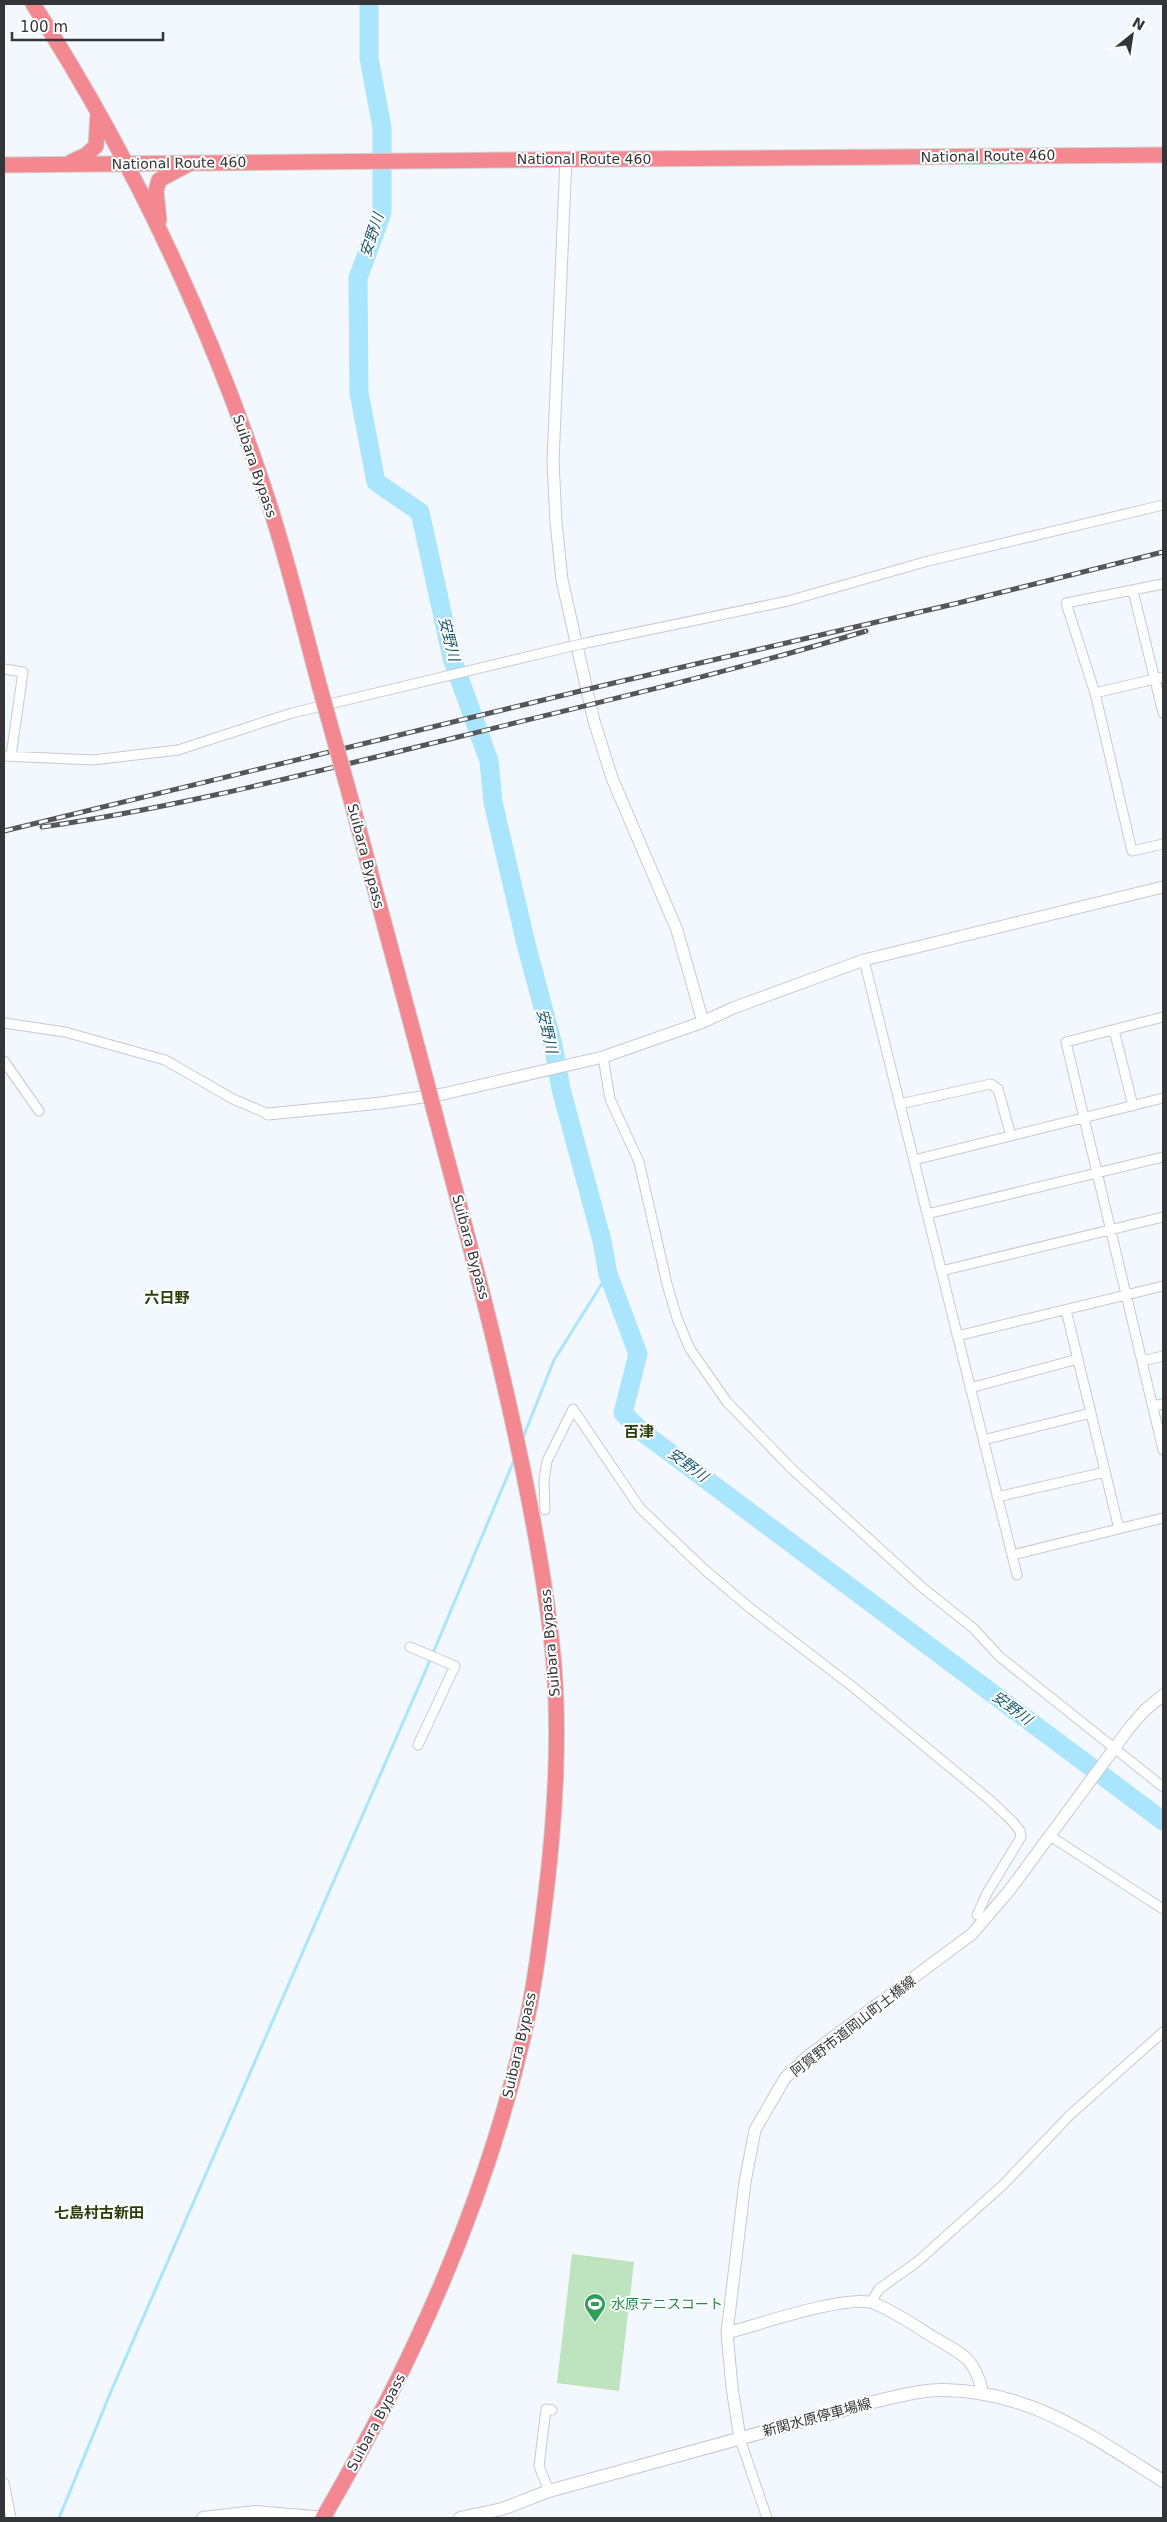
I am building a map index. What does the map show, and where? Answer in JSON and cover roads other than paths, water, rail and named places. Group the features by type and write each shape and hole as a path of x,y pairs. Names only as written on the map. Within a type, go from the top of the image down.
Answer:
{"highway":[{"name":"Suibara Bypass","path":"33,4 80,77 127,163 161,231 205,332 256,464 288,568 487,1308 514,1423 540,1554 554,1669 556,1792 540,1936 523,2036 483,2178 434,2305 372,2432 324,2518"},
{"path":"67,164 86,156 96,146 98,110"},
{"name":"National Route 460","path":"4,165 566,158 738,159 1163,155"},
{"path":"161,231 157,186 163,177 190,163"}],"main road":[{"name":"新関水原停車場線","path":"460,2518 504,2514 549,2491 906,2394 944,2390 983,2394 1022,2402 1059,2417 1163,2481"},
{"path":"203,2518 255,2512 324,2518"}],"street":[{"path":"566,158 553,461 556,522 562,580 594,721 612,778 677,930 703,1022"},
{"path":"4,669 23,672 8,756 93,760 178,750 292,713 568,647 788,601 928,560 1163,505"},
{"path":"1163,584 1066,603 1095,692 1132,851 1163,844"},
{"path":"1133,591 1159,678 1163,713"},
{"path":"1095,692 1159,678"},
{"path":"4,1023 65,1032 166,1060 233,1099 272,1113 381,1103 443,1094 603,1057 703,1022 733,1008 864,960 1163,888"},
{"path":"864,960 1017,1575"},
{"path":"1163,1017 1066,1042 1163,1450"},
{"path":"1114,1030 1133,1106"},
{"path":"603,1057 610,1099 639,1162 667,1284 677,1318 690,1348 727,1402 793,1470 923,1588 973,1628 1000,1657 1163,1787"},
{"path":"4,1061 39,1111"},
{"path":"900,1104 991,1084 998,1089 1012,1136"},
{"path":"914,1160 1163,1098"},
{"path":"927,1214 1163,1157"},
{"path":"941,1271 1163,1217"},
{"path":"957,1336 1163,1286"},
{"path":"1066,1310 1119,1529"},
{"path":"1142,1361 1163,1356"},
{"path":"970,1388 1078,1359"},
{"path":"1153,1406 1163,1404"},
{"path":"545,1510 544,1480 547,1461 573,1410 640,1508 699,1564 750,1608 853,1687 991,1801 1013,1822 1020,1831 1019,1842 987,1893 977,1915"},
{"path":"983,1440 1091,1413"},
{"path":"997,1496 1105,1472"},
{"path":"1012,1555 1163,1518"},
{"path":"410,1646 455,1666 418,1745"},
{"name":"阿賀野市道岡山町土橋線","path":"740,2439 732,2387 728,2333 745,2182 755,2130 785,2078 808,2056 972,1934 1010,1891 1144,1711 1163,1695"},
{"path":"1050,1836 1163,1909"},
{"path":"871,2302 879,2289 917,2262 1004,2184 1070,2115 1163,2032"},
{"path":"728,2333 828,2305 871,2302 898,2316 968,2359 979,2373 983,2394"},
{"path":"549,2491 539,2466 546,2409 552,2410"},
{"path":"740,2439 767,2518"},
{"path":"4,2483 11,2518"}],"waterway":[{"name":"安野川","path":"369,4 369,58 382,128 382,213 358,278 359,393 376,482 420,512 452,658 489,761 493,802 526,944 553,1045 561,1089 602,1241 608,1274 638,1354 623,1413 641,1431 1163,1821"},
{"path":"522,1440 554,1360 608,1274"},
{"path":"59,2518 112,2389 425,1672 515,1458"}],"railway":[{"path":"4,831 601,686 954,604 1163,552"},
{"path":"42,827 147,809 303,775 663,687 866,631"}],"place":[{"name":"水原テニスコート","path":"595,2323"}],"district":[{"name":"六日野","path":"167,1298"},
{"name":"百津","path":"639,1432"},
{"name":"七島村古新田","path":"99,2213"}]}
